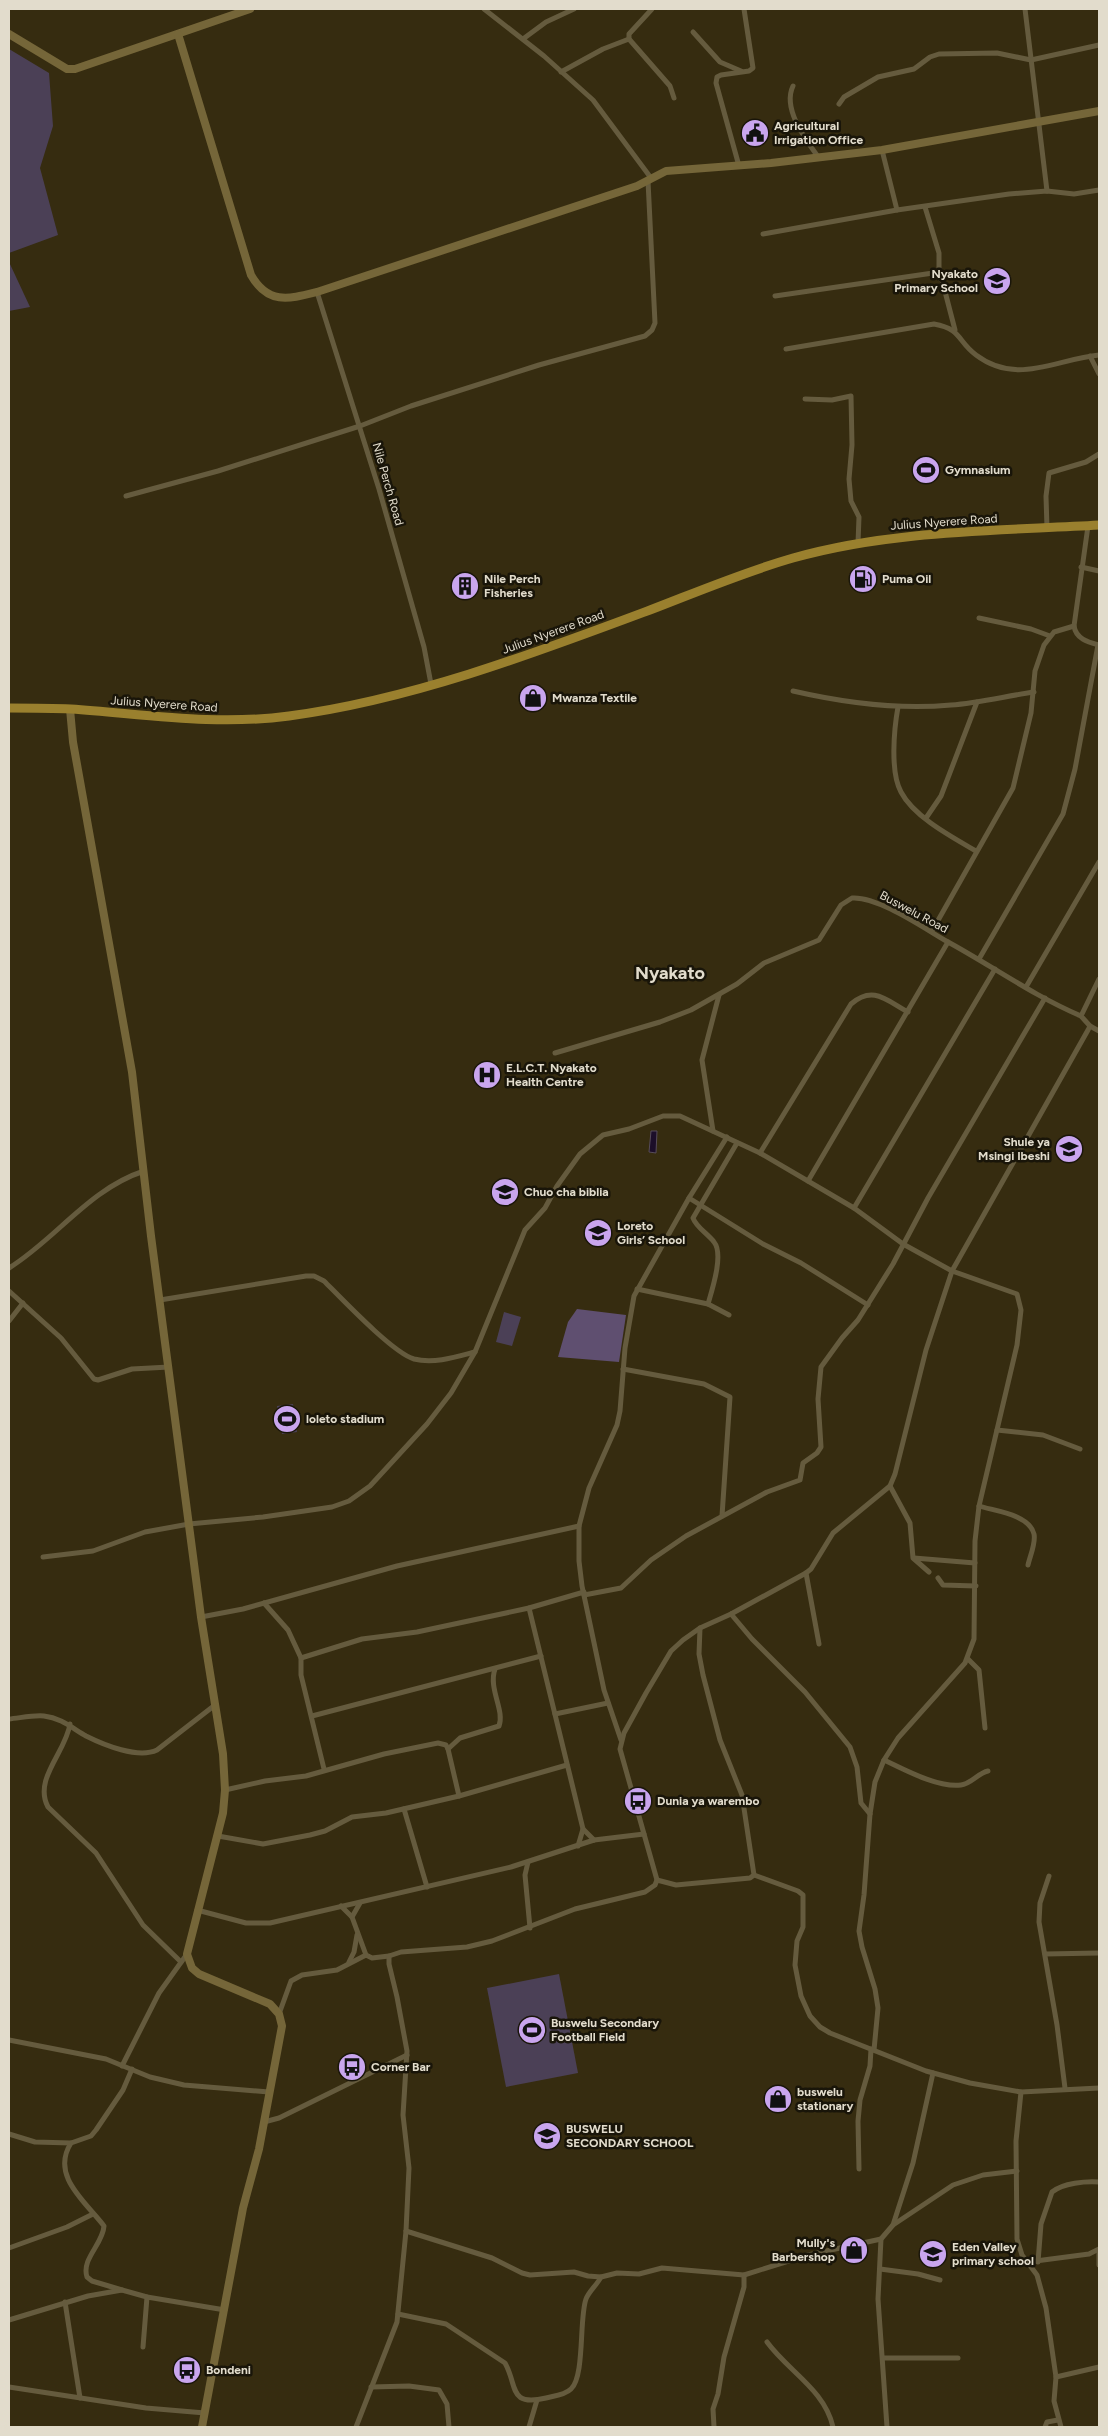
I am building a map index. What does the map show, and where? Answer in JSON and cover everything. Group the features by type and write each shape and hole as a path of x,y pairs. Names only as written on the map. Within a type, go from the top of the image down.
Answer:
{"highway":[{"name":"Julius Nyerere Road","path":"9,708 70,709 174,719 233,721 289,716 350,706 479,671 589,633 755,570 792,558 858,543 929,535 1099,525"}],"main road":[{"path":"9,34 67,69 75,70 250,9"},
{"path":"178,34 246,259 257,285 272,296 283,298 317,292 637,186 666,172 819,158 882,150 1099,111"},
{"path":"70,709 73,742 132,1072 201,1617 223,1754 225,1790 218,1836 197,1910 187,1954 192,1968 199,1974 270,2004 279,2014 282,2026 264,2122 243,2208 202,2427"}],"street":[{"path":"126,496 360,426 411,406 539,365 649,334 655,323 649,179 593,100 486,9"},
{"path":"523,39 546,22 574,9"},
{"path":"629,39 630,34 652,9"},
{"path":"739,166 716,83 717,77 721,75 749,71 753,68 744,9"},
{"path":"1025,9 1037,122 1047,191"},
{"path":"693,32 720,62 741,72"},
{"path":"561,72 603,49 629,39"},
{"path":"629,39 670,86 674,98"},
{"path":"839,104 844,96 878,77 914,69 930,57 939,54 997,53 1031,60 1099,45"},
{"path":"793,86 790,96 797,127 819,158"},
{"path":"882,150 897,210"},
{"path":"762,234 897,210 1009,194 1047,191 1074,194 1099,190"},
{"path":"925,207 939,253 939,275 955,330 975,354 989,363 1006,369 1043,368 1099,355"},
{"path":"775,296 926,272 939,275"},
{"name":"Nile Perch Road","path":"317,292 360,426 424,647 431,684"},
{"path":"786,349 926,324 945,326 955,330"},
{"path":"1090,356 1099,374"},
{"path":"805,399 832,400 852,396 852,445 849,479 851,501 859,517 858,543"},
{"path":"1047,528 1046,496 1049,473 1086,462 1099,454"},
{"path":"979,959 1063,814 1075,769 1098,645 1080,638 1075,632 1074,626 1088,526"},
{"path":"1081,567 1099,570"},
{"path":"979,618 1031,629 1050,636"},
{"path":"932,931 976,851 1014,788 1034,692 1039,657 1054,632 1074,626"},
{"path":"793,691 839,702 898,707 952,705 1034,692"},
{"path":"926,818 935,807 945,788 978,702"},
{"path":"898,707 895,736 898,783 906,799 940,830 976,851"},
{"path":"1026,987 1099,862"},
{"name":"Buswelu Road","path":"555,1053 660,1022 691,1010 720,995 764,963 819,940 841,905 852,898 872,901 932,931 1026,987 1081,1016"},
{"path":"808,1181 948,942"},
{"path":"854,1208 995,969"},
{"path":"1099,979 1081,1016 1090,1026 1099,1030"},
{"path":"760,1153 851,1004 860,997 873,994 908,1012"},
{"path":"713,1131 702,1060 720,995"},
{"path":"301,1658 362,1639 417,1632 529,1608 584,1593 621,1588 651,1560 722,1516 776,1488 796,1483 800,1480 803,1464 817,1453 821,1447 818,1391 821,1367 868,1305 987,1095 1046,998"},
{"path":"279,2014 291,1980 302,1975 337,1970 348,1962 366,1955 379,1958 412,1950 467,1947 492,1941 530,1928 575,1909 645,1892 655,1885 657,1880 620,1749 621,1740 671,1651 700,1628 731,1614 806,1573 833,1533 890,1486 895,1474 926,1350 952,1271 1090,1026"},
{"path":"43,1557 93,1551 145,1532 189,1524 312,1511 349,1501 370,1486 427,1424 451,1393 475,1352 525,1230 546,1208 557,1186 580,1154 603,1135 629,1129 663,1116 680,1116 760,1153 854,1208 904,1244 952,1271 1010,1290 1020,1298 1021,1323 978,1506 975,1563 975,1630 968,1659 911,1722 884,1760 876,1782 870,1814 864,1894 859,1931 862,1948 876,1989 878,2008 870,2066 860,2100 858,2121 859,2169"},
{"path":"621,1740 608,1703 584,1593 579,1561 579,1526 589,1488 617,1425 631,1310 637,1289 688,1198 727,1137"},
{"path":"708,1304 717,1265 718,1249 714,1242 693,1220 699,1205 737,1143"},
{"path":"9,1268 55,1234 105,1190 120,1180 144,1171"},
{"path":"688,1198 764,1244 802,1263 868,1305"},
{"path":"160,1300 314,1276 324,1281 377,1332 408,1357 431,1360 475,1352"},
{"path":"637,1289 708,1304 729,1315"},
{"path":"9,1291 61,1338 94,1379 98,1380 132,1369 169,1367"},
{"path":"9,1321 23,1303"},
{"path":"623,1369 704,1384 730,1397 722,1516"},
{"path":"997,1430 1043,1435 1057,1442 1080,1449"},
{"path":"890,1486 910,1523 913,1558 929,1572"},
{"path":"978,1506 1015,1516 1032,1531 1034,1537 1028,1565"},
{"path":"201,1617 264,1603 397,1566 579,1526"},
{"path":"913,1558 975,1563"},
{"path":"806,1573 819,1644"},
{"path":"938,1578 943,1585 976,1586"},
{"path":"264,1603 288,1630 301,1658 302,1675 324,1769"},
{"path":"529,1608 583,1829 594,1840"},
{"path":"731,1614 752,1640 805,1692 850,1748 857,1767 861,1803 870,1814"},
{"path":"700,1628 699,1654 703,1675 720,1740 742,1795 754,1875"},
{"path":"312,1716 541,1656"},
{"path":"968,1659 979,1670 985,1728"},
{"path":"448,1749 460,1738 499,1726 500,1720 492,1685 495,1669"},
{"path":"555,1714 608,1703"},
{"path":"9,1719 45,1716 70,1724 94,1740 146,1754 157,1750 216,1705"},
{"path":"70,1724 44,1787 44,1801 48,1808 102,1860 143,1925 181,1962"},
{"path":"225,1790 265,1781 306,1776 324,1769 432,1744 442,1744 448,1749 460,1796"},
{"path":"884,1760 924,1778 957,1785 964,1785 980,1773 988,1771"},
{"path":"218,1836 263,1844 325,1831 352,1817 404,1809 460,1796 566,1765"},
{"path":"404,1809 427,1887"},
{"path":"578,1846 583,1829"},
{"path":"197,1910 255,1924 270,1924 528,1862 594,1840 644,1834"},
{"path":"528,1862 525,1875 530,1928"},
{"path":"657,1880 676,1885 750,1878 754,1875"},
{"path":"754,1875 798,1891 803,1895 803,1927 797,1941 794,1960 801,1996 810,2016 830,2033 933,2074 1021,2092 1065,2088 1099,2088"},
{"path":"1049,1876 1040,1903 1039,1922 1064,2064 1065,2088"},
{"path":"352,1917 360,1902"},
{"path":"341,1906 352,1917 366,1955"},
{"path":"348,1962 354,1952 357,1934"},
{"path":"1045,1954 1099,1953"},
{"path":"122,2066 159,1993 187,1954"},
{"path":"356,2427 397,2322 406,2231 409,2168 404,2115 407,2055 397,1997 388,1964 389,1956"},
{"path":"9,2040 106,2059 150,2077 184,2085 269,2092"},
{"path":"264,2122 279,2118 407,2055"},
{"path":"9,2134 35,2142 72,2143 91,2136 123,2090 132,2069"},
{"path":"893,2225 913,2163 933,2074"},
{"path":"1021,2092 1017,2132 1017,2239 1022,2255 1037,2276 1046,2308 1056,2377 1054,2401 1061,2427"},
{"path":"72,2143 65,2158 64,2169 76,2192 104,2226 87,2264 87,2277 92,2282 147,2297 225,2310"},
{"path":"406,2231 492,2258 530,2275 574,2272 601,2277 617,2273 639,2274 662,2268 744,2275 808,2255 881,2239 893,2225 953,2185 983,2175 1017,2171"},
{"path":"1038,2262 1041,2224 1052,2192 1056,2188 1072,2184 1099,2182"},
{"path":"9,2248 67,2227 93,2214"},
{"path":"881,2239 878,2299 887,2427"},
{"path":"1028,2262 1089,2254 1099,2250 1099,2264"},
{"path":"1089,2254 1099,2264"},
{"path":"880,2270 918,2274 940,2280"},
{"path":"714,2427 713,2409 718,2394 724,2357 744,2287 744,2275"},
{"path":"398,2314 427,2319 455,2328 467,2340 505,2363 511,2385 518,2396 525,2400 537,2400 566,2392 575,2384 586,2300 601,2277"},
{"path":"9,2320 65,2302 103,2292 122,2290"},
{"path":"143,2347 147,2297"},
{"path":"65,2302 80,2398"},
{"path":"768,2342 826,2406 834,2427"},
{"path":"883,2358 958,2358"},
{"path":"1056,2377 1099,2367"},
{"path":"371,2387 409,2386 439,2390 447,2404 449,2427"},
{"path":"9,2387 146,2408 205,2413"},
{"path":"529,2427 537,2400"},
{"path":"1045,2427 1046,2423 1058,2420"}],"shaded area":[{"path":"9,49 49,73 53,126 40,168 58,235 9,253"},
{"path":"9,262 30,307 9,311"},
{"path":"651,1131 657,1131 656,1153 649,1152"},
{"path":"577,1309 626,1315 619,1362 558,1357 568,1322"},
{"path":"504,1312 521,1317 512,1346 496,1342"},
{"name":"loleto stadium","path":"293,1404 297,1432 282,1434 277,1406"},
{"name":"Buswelu Secondary Football Field","path":"559,1974 578,2073 506,2087 487,1988"}],"place":[{"name":"Agricultural Irrigation Office","path":"755,133"},
{"name":"Nyakato Primary School","path":"997,281"},
{"name":"Gymnasium","path":"926,470"},
{"name":"Puma Oil","path":"863,579"},
{"name":"Nile Perch Fisheries","path":"465,586"},
{"name":"Mwanza Textile","path":"533,698"},
{"name":"E.L.C.T. Nyakato Health Centre","path":"487,1075"},
{"name":"Shule ya Msingi Ibeshi","path":"1069,1149"},
{"name":"Chuo cha biblia","path":"505,1192"},
{"name":"Loreto Girls’ School","path":"598,1233"},
{"name":"loleto stadium","path":"287,1419"},
{"name":"Dunia ya warembo","path":"638,1801"},
{"name":"Buswelu Secondary Football Field","path":"532,2030"},
{"name":"Corner Bar","path":"352,2067"},
{"name":"buswelu stationary","path":"778,2099"},
{"name":"BUSWELU SECONDARY SCHOOL","path":"547,2136"},
{"name":"Mully's Barbershop","path":"854,2250"},
{"name":"Eden Valley primary school","path":"933,2254"},
{"name":"Bondeni","path":"187,2370"}],"district":[{"name":"Nyakato","path":"670,973"}]}
